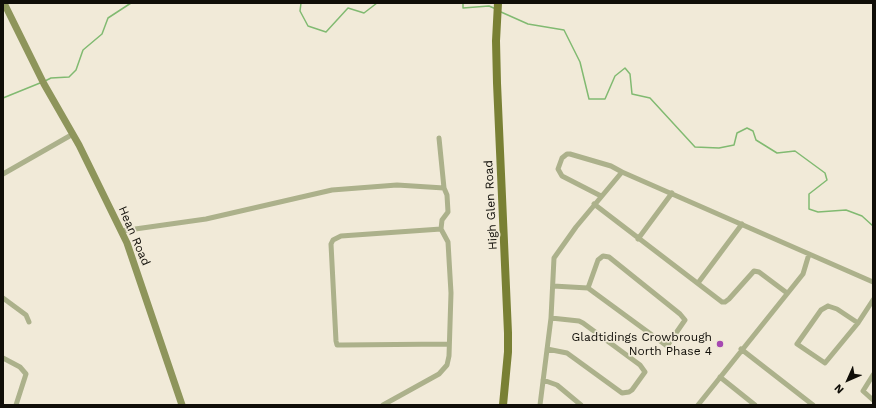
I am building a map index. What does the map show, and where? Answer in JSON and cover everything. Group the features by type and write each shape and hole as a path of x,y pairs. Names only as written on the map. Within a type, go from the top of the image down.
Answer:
{"main road":[{"name":"High Glen Road","path":"498,3 497,83 508,333 508,352 503,405"}],"street":[{"name":"Hean Road","path":"4,3 44,82 73,134 127,243 182,405"},
{"path":"3,174 73,134"},
{"path":"383,405 443,370 449,356 448,344 451,293 448,242 440,229 442,220 448,212 439,138"},
{"path":"601,196 562,176 558,169 564,155 570,154 604,164 873,282"},
{"path":"540,405 551,318 554,258 594,204 622,172"},
{"path":"121,231 206,219 332,190 397,185 444,188"},
{"path":"638,239 672,193"},
{"path":"594,204 718,300 725,302 751,273 757,271 787,293"},
{"path":"698,283 742,224"},
{"path":"440,229 341,236 333,240 331,244 336,341 337,345 448,344"},
{"path":"698,405 802,274 809,254"},
{"path":"553,286 588,288 666,346 684,324 685,320 680,314 609,257 603,256 598,260 588,288"},
{"path":"3,298 26,315 29,322"},
{"path":"858,323 833,307 825,307 821,310 797,344 824,363 858,323 873,300"},
{"path":"547,349 567,353 622,393 626,394 632,390 645,372 640,366 579,321 551,318"},
{"path":"741,349 813,405"},
{"path":"3,358 20,367 26,374 16,405"},
{"path":"873,375 863,391 873,400"},
{"path":"720,377 755,405"},
{"path":"544,380 557,385 581,405"}],"waterway":[{"path":"45,81 51,78 69,77 76,70 83,50 102,34 108,18 131,3"},
{"path":"301,3 300,11 308,26 326,32 348,8 364,13 377,3"},
{"path":"463,3 463,8 489,6 496,9"},
{"path":"501,12 528,24 564,30 580,62 589,99 605,99 615,76 625,68 630,74 632,94 650,98 695,147 719,148 734,145 737,133 747,128 753,131 756,140 777,153 795,151 825,173 827,180 809,194 809,209 818,212 846,210 862,216 873,226"},
{"path":"3,98 40,83"}],"place":[{"name":"Gladtidings Crowbrough North Phase 4","path":"720,344"}]}
